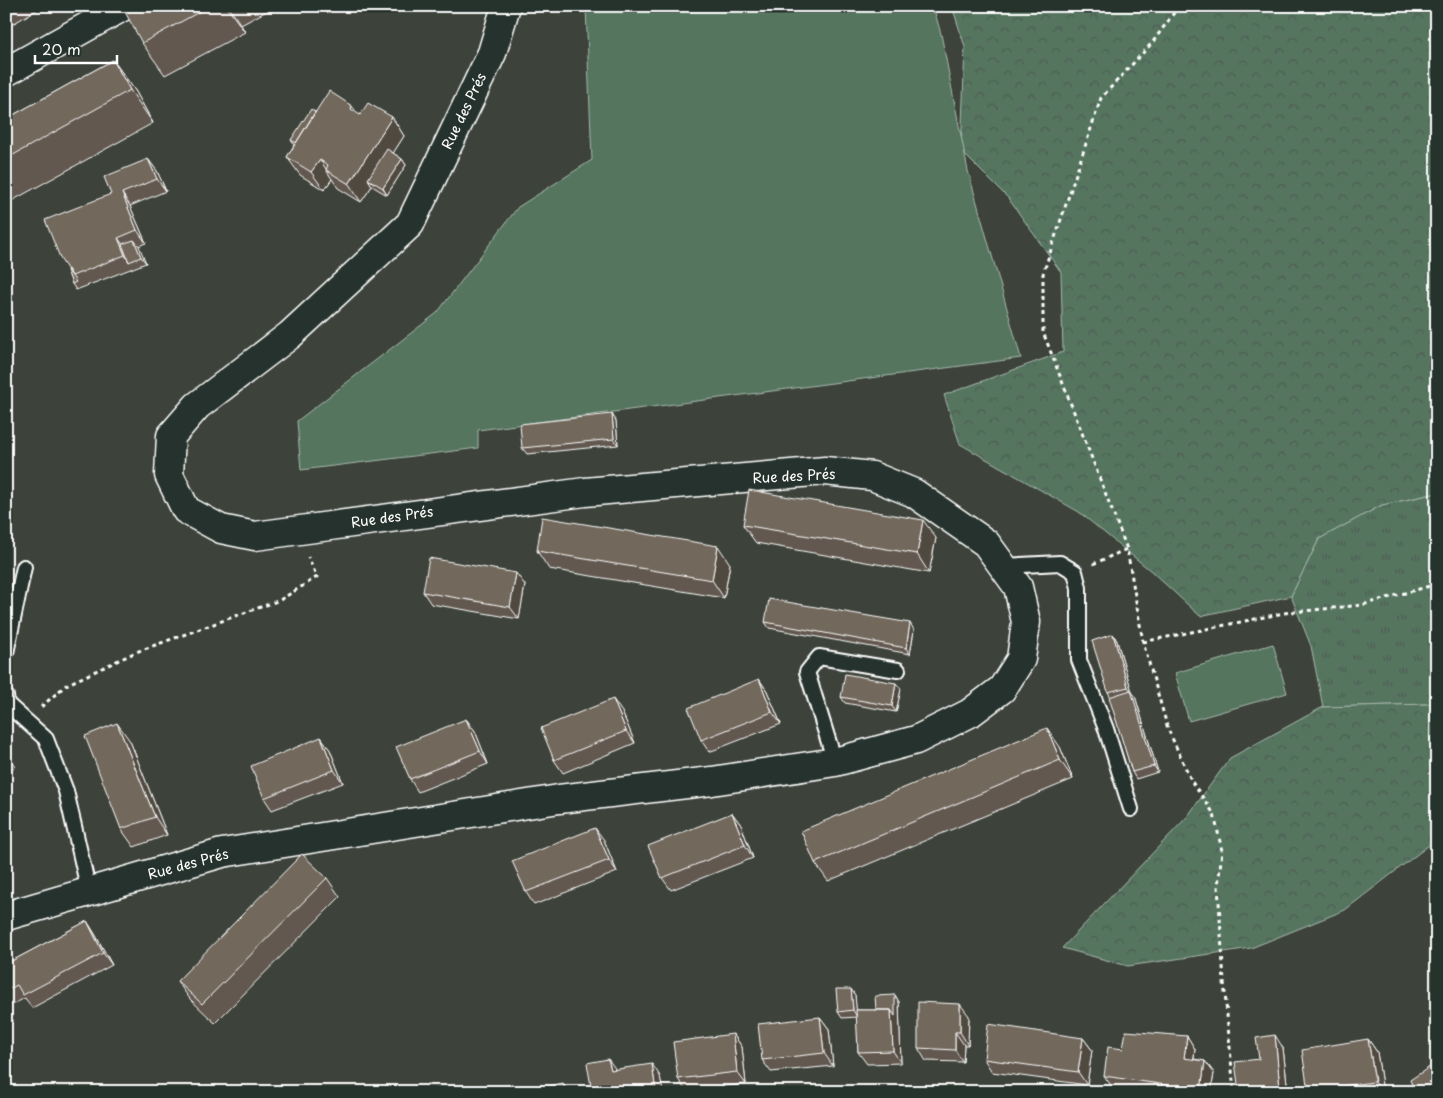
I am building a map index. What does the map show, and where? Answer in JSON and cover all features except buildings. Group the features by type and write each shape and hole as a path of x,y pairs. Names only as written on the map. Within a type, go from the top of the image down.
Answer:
{"street":[{"path":"6,72 124,6"},
{"name":"Rue des Prés","path":"6,916 222,854 559,799 712,781 835,762 916,740 970,713 1002,689 1021,659 1026,622 1018,587 986,543 914,493 872,476 825,471 585,492 255,536 221,529 186,510 169,474 171,436 197,406 290,335 410,224 492,53 506,6"}],"lane":[{"path":"1003,566 1060,563 1075,572 1079,588 1079,660 1106,729 1131,809"},
{"path":"6,653 24,567"},
{"path":"835,762 807,672 819,657 898,670"},
{"path":"6,696 7,704 46,739 66,791 89,892"}],"path":[{"path":"1179,6 1152,43 1101,98 1043,274 1043,332 1127,549 1143,642 1168,729 1192,782 1214,814 1222,851 1218,886 1234,1092"},
{"path":"25,720 66,685 136,652 280,600 317,576 298,530"},
{"path":"1075,572 1127,549"},
{"path":"1143,642 1284,613 1362,605 1437,584"}],"green space":[{"path":"933,6 941,34 968,171 1021,358 478,430 478,448 301,470 297,421 437,313 518,207 592,160 586,7"},
{"path":"952,6 1437,6 1437,493 1382,505 1319,539 1291,596 1200,616 1151,571 1079,512 960,444 944,395 1063,352 1061,272 1008,198 961,151 965,47"},
{"path":"1437,493 1437,700 1428,704 1323,707 1311,646 1291,596 1319,539 1382,505"},
{"path":"1273,644 1287,693 1189,721 1175,673"},
{"path":"1437,700 1437,839 1345,910 1251,948 1128,966 1062,948 1187,817 1230,758 1323,707 1428,704"}]}
